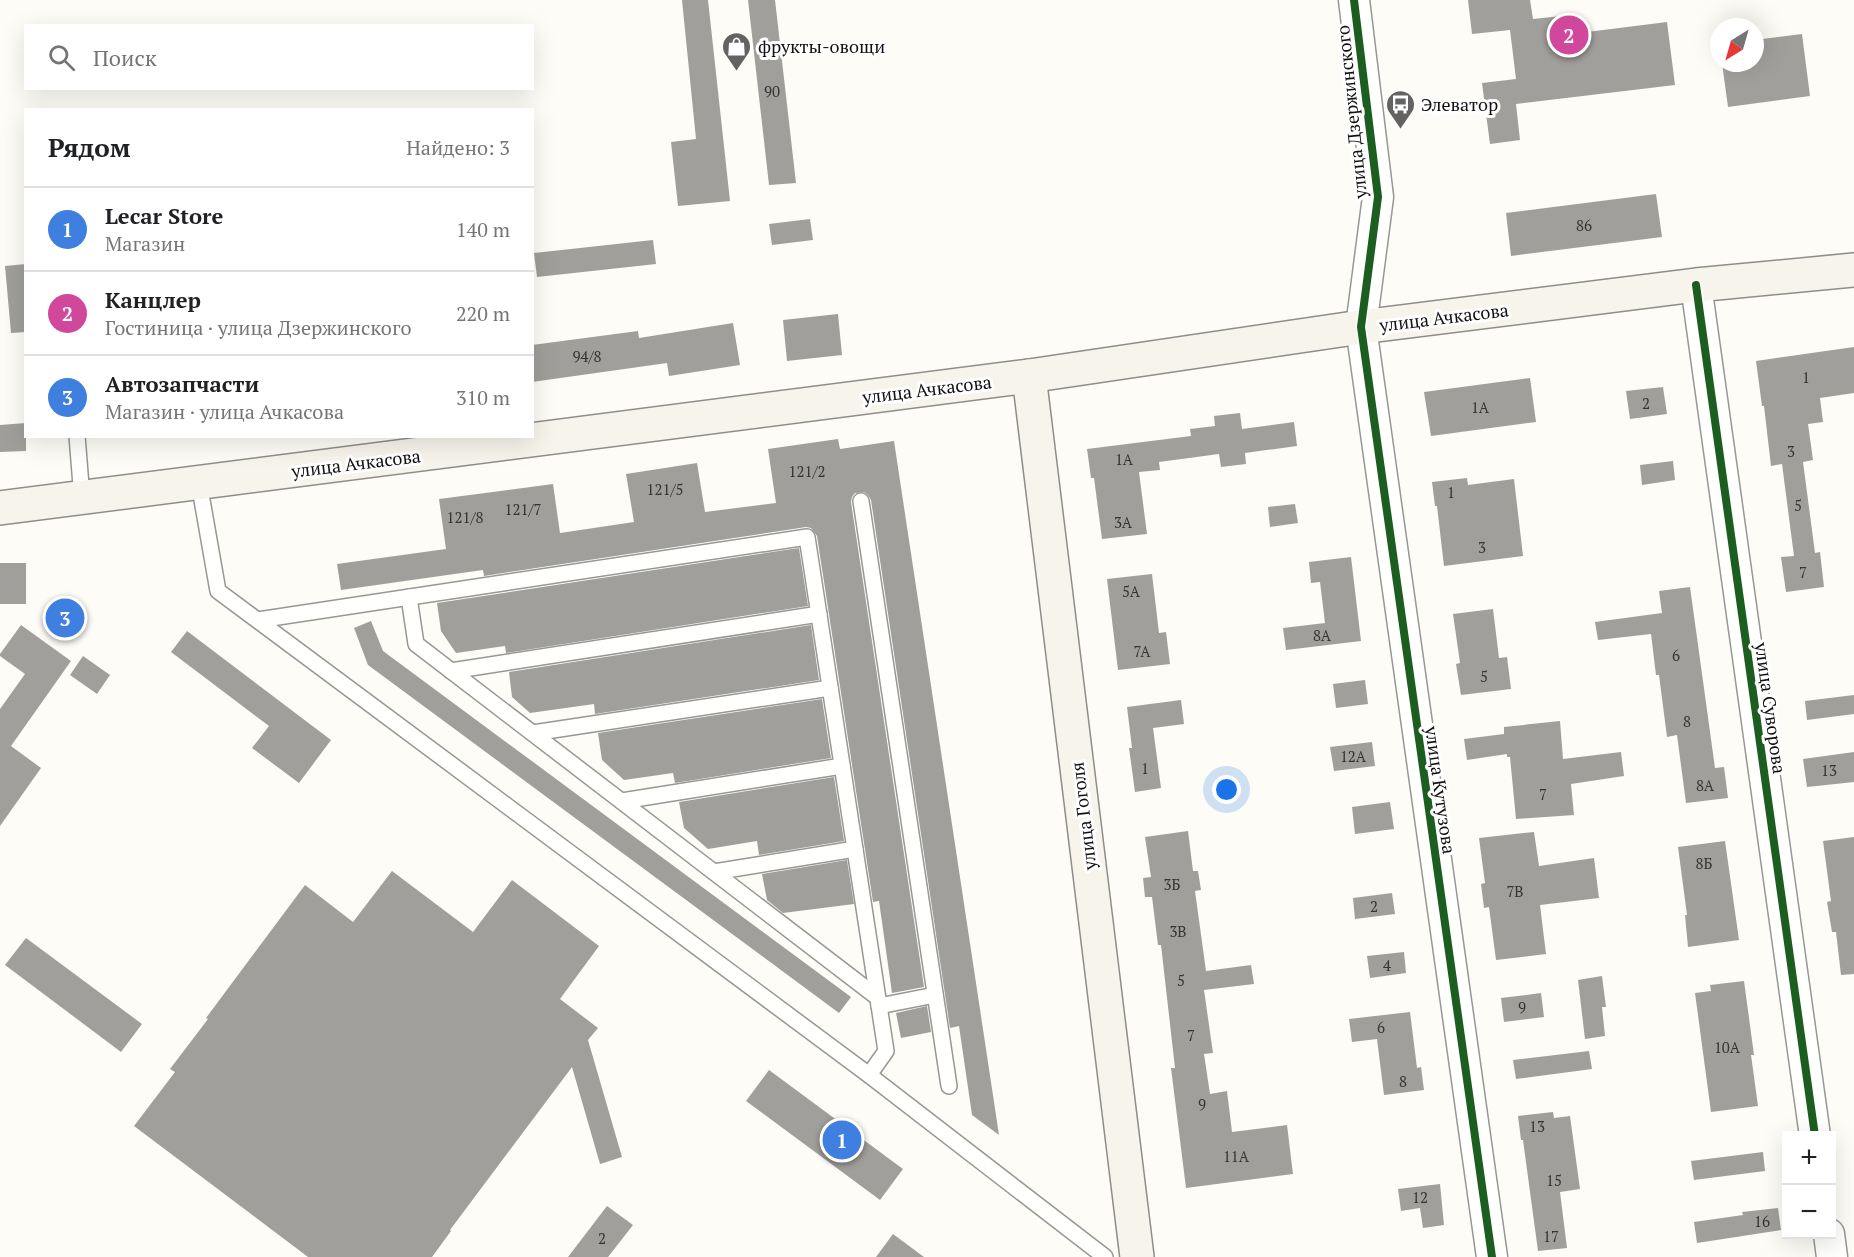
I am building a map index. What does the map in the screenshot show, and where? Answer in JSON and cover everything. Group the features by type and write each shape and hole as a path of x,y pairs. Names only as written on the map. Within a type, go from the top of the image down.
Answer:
{"main road":[{"name":"улица Ачкасова","path":"0,508 1029,376 1361,327 1696,285 1854,270"},
{"name":"улица Гоголя","path":"1029,376 1137,1257"}],"street":[{"name":"улица Дзержинского","path":"1354,0 1378,197 1361,327"},
{"name":"улица Суворова","path":"1696,285 1814,1131"},
{"name":"улица Кутузова","path":"1361,327 1492,1257"},
{"path":"1830,1239 1832,1257"}],"lane":[{"path":"76,438 82,498"},
{"path":"199,483 218,591 869,1075 1105,1257"},
{"path":"861,501 949,1086"},
{"path":"258,620 807,537 886,1051 869,1075"},
{"path":"409,597 416,645 622,801 878,1001 935,995"},
{"path":"451,671 819,614"},
{"path":"533,734 830,688"},
{"path":"622,801 842,766"},
{"path":"714,872 855,849"}],"building":[{"path":"682,0 708,0 730,201 678,206 671,142 696,139"},
{"path":"748,0 775,0 796,183 769,185"},
{"path":"1468,0 1530,0 1533,19 1561,16 1563,35 1667,22 1675,85 1516,104 1520,140 1490,144 1482,83 1516,79 1510,30 1472,34"},
{"path":"1802,34 1810,96 1728,107 1723,72 1764,72 1764,39"},
{"path":"1656,194 1662,237 1511,256 1506,213"},
{"path":"810,219 813,240 772,245 769,224"},
{"path":"653,240 656,264 537,277 534,253"},
{"path":"24,264 24,332 11,333 5,266"},
{"path":"838,314 842,355 787,361 783,320"},
{"path":"733,323 740,365 669,376 667,363 534,382 534,345 638,331 639,338"},
{"path":"1854,347 1854,393 1820,398 1823,422 1808,424 1813,460 1803,462 1815,553 1820,552 1824,587 1786,592 1781,557 1794,556 1782,464 1771,466 1756,361"},
{"path":"1530,378 1536,422 1431,436 1424,392"},
{"path":"1663,387 1667,414 1630,419 1626,391"},
{"path":"1240,413 1242,429 1294,422 1297,446 1245,453 1246,464 1221,467 1219,454 1159,462 1160,470 1139,472 1147,534 1102,539 1094,478 1091,478 1087,449 1191,436 1190,429 1215,426 1214,416"},
{"path":"24,423 26,451 0,452 0,425"},
{"path":"838,439 840,449 894,441 999,1135 972,1115 959,1026 950,1028 871,500 868,495 864,492 855,493 851,502 924,987 892,993 879,901 873,902 817,536 811,528 484,576 483,570 341,590 337,564 446,549 439,499 553,484 560,533 634,522 626,474 697,463 705,512 776,503 768,449"},
{"path":"1673,461 1675,480 1642,485 1640,465"},
{"path":"1467,478 1468,485 1514,479 1523,556 1444,566 1432,482"},
{"path":"1295,504 1298,523 1270,527 1268,507"},
{"path":"799,548 808,606 506,653 505,646 456,653 441,631 437,603"},
{"path":"1351,557 1361,641 1286,650 1283,628 1325,623 1320,582 1311,583 1309,562"},
{"path":"0,563 26,563 26,604 0,604"},
{"path":"1152,574 1159,633 1166,632 1170,664 1118,670 1107,579"},
{"path":"1690,587 1715,768 1724,767 1728,798 1686,803 1677,735 1667,737 1651,634 1598,640 1595,622 1662,613 1659,591"},
{"path":"1493,609 1499,658 1507,657 1511,689 1461,695 1456,664 1460,663 1453,614"},
{"path":"371,621 383,651 851,997 839,1013 368,665 354,628"},
{"path":"21,625 71,661 11,746 41,768 0,826 0,709 25,674 0,654"},
{"path":"811,625 819,680 595,714 594,704 530,713 512,697 509,672"},
{"path":"187,631 331,740 299,783 252,748 269,726 171,652"},
{"path":"83,656 110,675 97,694 70,675"},
{"path":"1365,680 1368,704 1336,708 1333,684"},
{"path":"1854,695 1854,714 1807,720 1805,701"},
{"path":"822,699 831,758 675,783 673,773 624,780 602,760 598,733"},
{"path":"1181,700 1184,724 1153,728 1161,788 1135,792 1129,748 1132,748 1127,707"},
{"path":"1560,721 1563,759 1621,752 1624,776 1571,784 1574,815 1516,819 1510,757 1507,757 1507,754 1467,760 1464,739 1504,734 1504,727"},
{"path":"1372,742 1375,766 1334,771 1330,747"},
{"path":"1854,752 1854,782 1807,787 1803,759"},
{"path":"834,777 844,841 759,855 757,841 708,849 684,828 679,802"},
{"path":"1390,802 1394,829 1355,834 1352,807"},
{"path":"1188,831 1193,871 1198,871 1201,890 1195,891 1206,971 1251,965 1254,984 1204,990 1213,1053 1204,1054 1210,1094 1227,1091 1232,1132 1287,1125 1293,1174 1186,1188 1171,1068 1175,1068 1161,945 1158,945 1152,897 1145,897 1143,878 1151,877 1145,837"},
{"path":"1534,832 1539,866 1594,858 1599,898 1540,905 1546,954 1496,960 1489,907 1484,908 1481,884 1485,883 1479,838"},
{"path":"1854,837 1854,974 1841,975 1836,932 1832,932 1827,902 1831,901 1823,841"},
{"path":"1725,841 1739,940 1688,947 1685,915 1687,915 1678,847"},
{"path":"847,860 854,904 783,913 767,900 762,874"},
{"path":"392,871 473,932 512,880 599,946 560,999 598,1028 588,1040 622,1157 600,1164 572,1067 432,1257 308,1257 134,1126 175,1072 170,1069 208,1019 206,1018 305,885 353,922"},
{"path":"1392,893 1395,914 1355,919 1353,898"},
{"path":"26,938 142,1024 121,1052 5,965"},
{"path":"1404,952 1406,973 1370,978 1367,956"},
{"path":"1602,976 1606,1007 1602,1007 1605,1036 1585,1039 1578,980"},
{"path":"1744,981 1758,1106 1711,1112 1695,993 1711,991 1710,985"},
{"path":"1541,993 1544,1017 1504,1022 1501,998"},
{"path":"927,1006 931,1032 901,1038 896,1013"},
{"path":"1410,1012 1417,1068 1421,1067 1424,1090 1384,1095 1377,1039 1352,1042 1349,1019"},
{"path":"1589,1051 1592,1069 1516,1079 1513,1060"},
{"path":"769,1070 903,1169 880,1200 746,1101"},
{"path":"1553,1112 1554,1118 1570,1116 1580,1189 1560,1192 1567,1248 1538,1251 1518,1116"},
{"path":"1763,1152 1765,1171 1694,1180 1691,1161"},
{"path":"1440,1184 1444,1225 1423,1228 1420,1208 1401,1211 1398,1189"},
{"path":"607,1206 633,1225 608,1257 568,1257"},
{"path":"1778,1208 1781,1230 1697,1243 1694,1222 1743,1215 1742,1212"},
{"path":"893,1234 924,1257 876,1257"}],"cycle path":[{"path":"1354,0 1378,197 1361,327 1492,1257"},
{"path":"1696,285 1814,1131"}],"place":[{"name":"Канцлер","path":"1569,35"},
{"name":"фрукты-овощи","path":"737,72"},
{"name":"Элеватор","path":"1400,130"},
{"name":"Автозапчасти","path":"65,618"},
{"name":"Lecar Store","path":"842,1140"}]}
